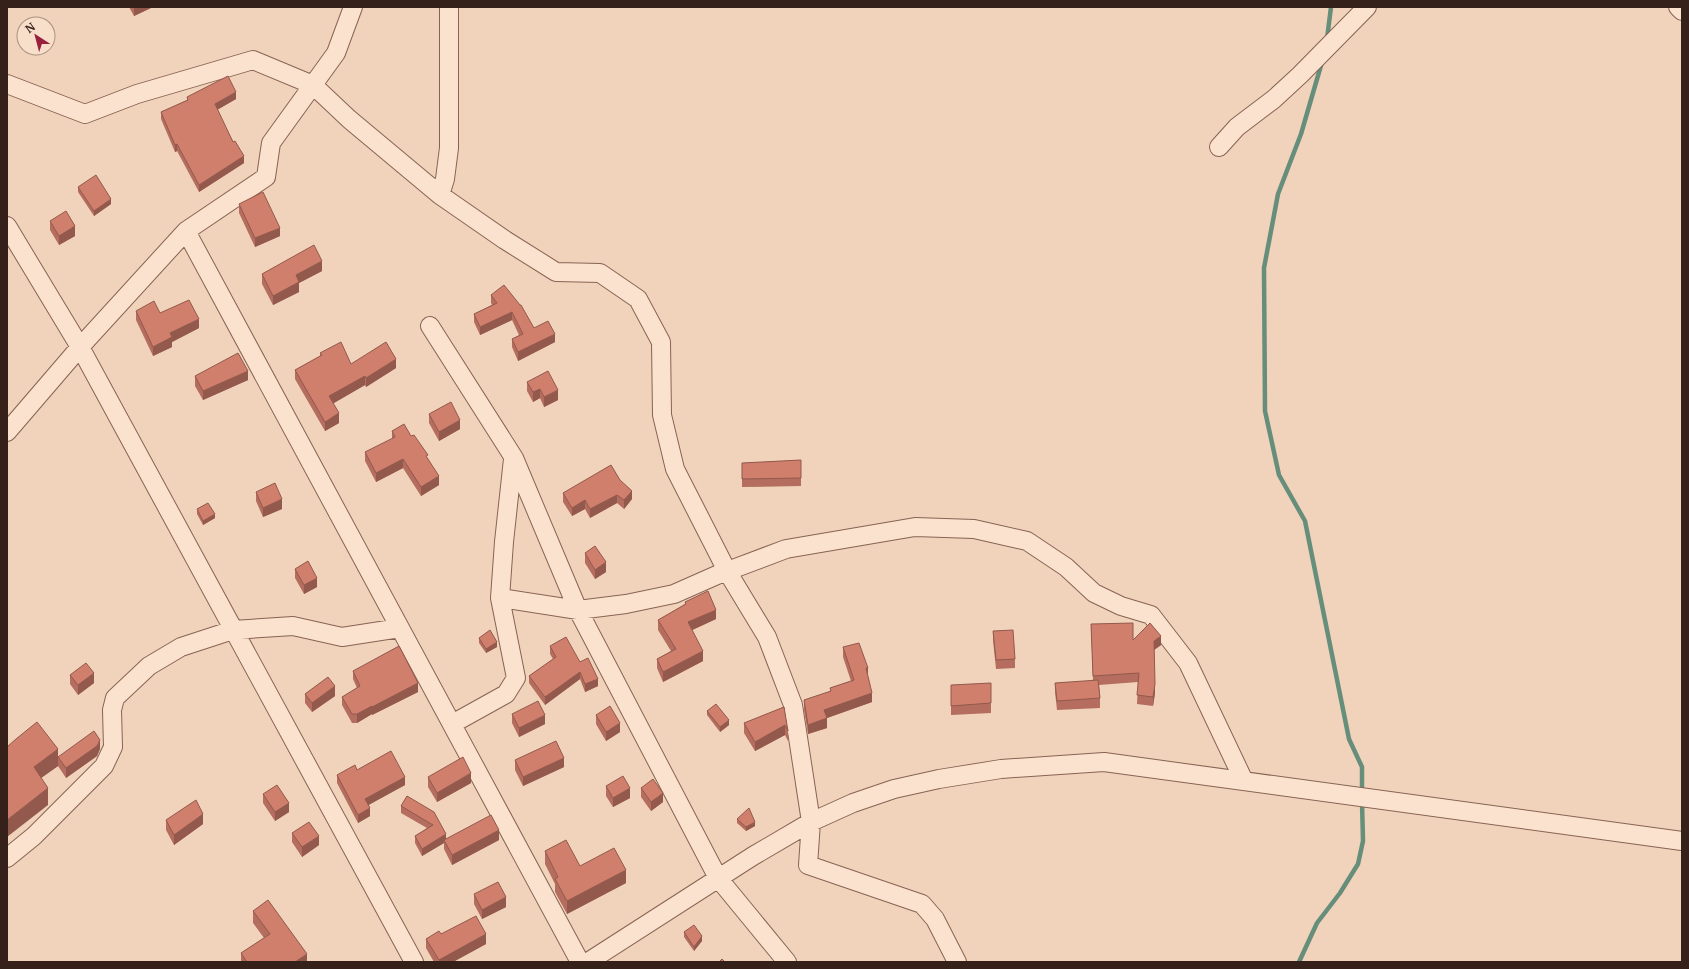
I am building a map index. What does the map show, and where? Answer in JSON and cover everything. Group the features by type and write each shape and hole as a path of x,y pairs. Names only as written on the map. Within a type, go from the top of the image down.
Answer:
{"street":[{"path":"7,432 80,347 186,231 266,177 271,143 336,53 353,7"},
{"path":"440,195 445,179 449,148 449,7"},
{"path":"1219,147 1237,127 1274,99 1300,75 1343,30 1360,16 1367,7"},
{"path":"1678,7 1682,11"},
{"path":"7,84 85,114 137,94 253,60 313,85 349,119 440,195 505,240 556,272 600,273 638,298 661,342 662,415 676,469 727,571 767,637 793,705 811,822 808,865 922,904 935,919 957,962"},
{"path":"7,226 80,347 414,962"},
{"path":"186,231 580,962"},
{"path":"430,326 514,458 578,610 718,878 787,962"},
{"path":"452,724 506,694 516,678 500,598 504,542 514,458"},
{"path":"500,598 578,610 626,604 674,594 727,571 786,549 915,527 974,529 1027,541 1066,567 1094,592 1120,606 1151,616 1188,663 1244,781"},
{"path":"7,858 34,836 104,766 113,747 112,710 115,698 149,666 168,654 181,647 234,630 293,626 342,637 400,628"},
{"path":"588,962 718,878 811,822 853,803 894,789 939,779 1002,769 1104,762 1682,842"}],"building":[{"path":"228,76 236,92 215,104 233,142 235,141 244,156 199,185 177,144 175,145 161,112 188,100 187,97"},
{"path":"96,175 111,199 94,211 78,187"},
{"path":"263,192 280,228 255,238 239,204"},
{"path":"66,211 75,226 59,236 50,221"},
{"path":"314,245 322,261 296,275 299,282 273,296 262,274"},
{"path":"504,285 521,305 534,328 548,321 555,334 518,352 512,339 523,334 512,312 480,327 474,314 497,303 491,295"},
{"path":"189,300 199,319 170,333 172,337 153,347 136,311 154,301 160,313"},
{"path":"341,342 351,364 386,342 396,359 366,378 365,376 329,396 339,413 325,422 295,370 322,355 320,353"},
{"path":"238,353 248,371 203,391 195,376"},
{"path":"548,371 558,390 544,397 540,389 533,392 527,382"},
{"path":"451,402 460,420 439,432 429,414"},
{"path":"404,424 411,436 414,435 428,455 426,456 439,476 421,487 403,459 376,473 365,452 395,437 392,431"},
{"path":"801,460 801,478 742,479 742,463"},
{"path":"611,465 620,480 632,491 624,500 617,495 590,509 585,500 572,508 563,493"},
{"path":"275,483 282,499 263,508 256,492"},
{"path":"208,503 215,514 203,521 197,509"},
{"path":"595,546 606,562 595,570 585,553"},
{"path":"308,561 317,578 304,585 295,569"},
{"path":"708,591 716,610 688,622 703,651 663,672 657,659 676,649 658,620 686,604 685,602"},
{"path":"1133,623 1133,640 1150,623 1161,636 1154,641 1155,684 1153,697 1137,695 1139,673 1093,676 1091,624"},
{"path":"490,630 497,642 486,649 479,638"},
{"path":"1013,630 1015,659 996,660 993,631"},
{"path":"566,637 580,662 588,658 598,679 585,684 580,672 545,697 529,676 556,657 550,646"},
{"path":"859,643 868,668 866,668 872,693 824,710 827,718 808,725 804,700 831,691 830,688 854,680 843,647"},
{"path":"399,646 418,683 372,707 357,714 352,714 342,697 360,686 353,671"},
{"path":"86,663 94,673 78,685 70,675"},
{"path":"328,677 335,686 312,703 305,694"},
{"path":"1098,680 1100,698 1057,701 1055,683"},
{"path":"991,683 991,703 951,706 951,685"},
{"path":"538,701 545,715 519,728 512,714"},
{"path":"716,704 729,720 720,727 707,711"},
{"path":"610,706 620,723 606,732 596,715"},
{"path":"784,707 788,731 785,725 755,742 744,723"},
{"path":"37,722 58,749 34,767 48,788 7,820 7,747"},
{"path":"94,731 100,740 97,746 66,768 58,757"},
{"path":"556,741 564,758 523,777 515,760"},
{"path":"391,751 405,777 365,799 370,808 358,815 337,775 355,765 357,770"},
{"path":"463,757 471,773 437,793 428,777"},
{"path":"623,776 630,788 613,798 606,786"},
{"path":"653,779 663,793 651,802 641,788"},
{"path":"277,785 289,803 275,812 263,794"},
{"path":"407,796 434,812 446,834 422,849 415,836 433,825 401,806"},
{"path":"196,800 203,814 174,835 166,820"},
{"path":"749,808 755,822 746,827 737,819"},
{"path":"491,815 499,830 452,855 444,840"},
{"path":"309,822 319,836 302,847 292,833"},
{"path":"566,840 580,866 614,848 626,870 567,901 555,879 558,877 545,851"},
{"path":"498,882 506,897 482,910 474,894"},
{"path":"268,900 307,954 295,962 247,962 241,953 270,934 253,911"},
{"path":"476,916 486,934 439,960 426,939 439,931 441,934"},
{"path":"694,925 702,936 694,947 684,932"}],"waterway":[{"path":"1327,39 1331,7"},
{"path":"1322,62 1301,134 1278,194 1264,268 1265,411 1279,475 1305,521 1349,739 1362,767 1362,793"},
{"path":"1299,962 1317,923 1340,893 1358,864 1363,841 1362,802"}]}
